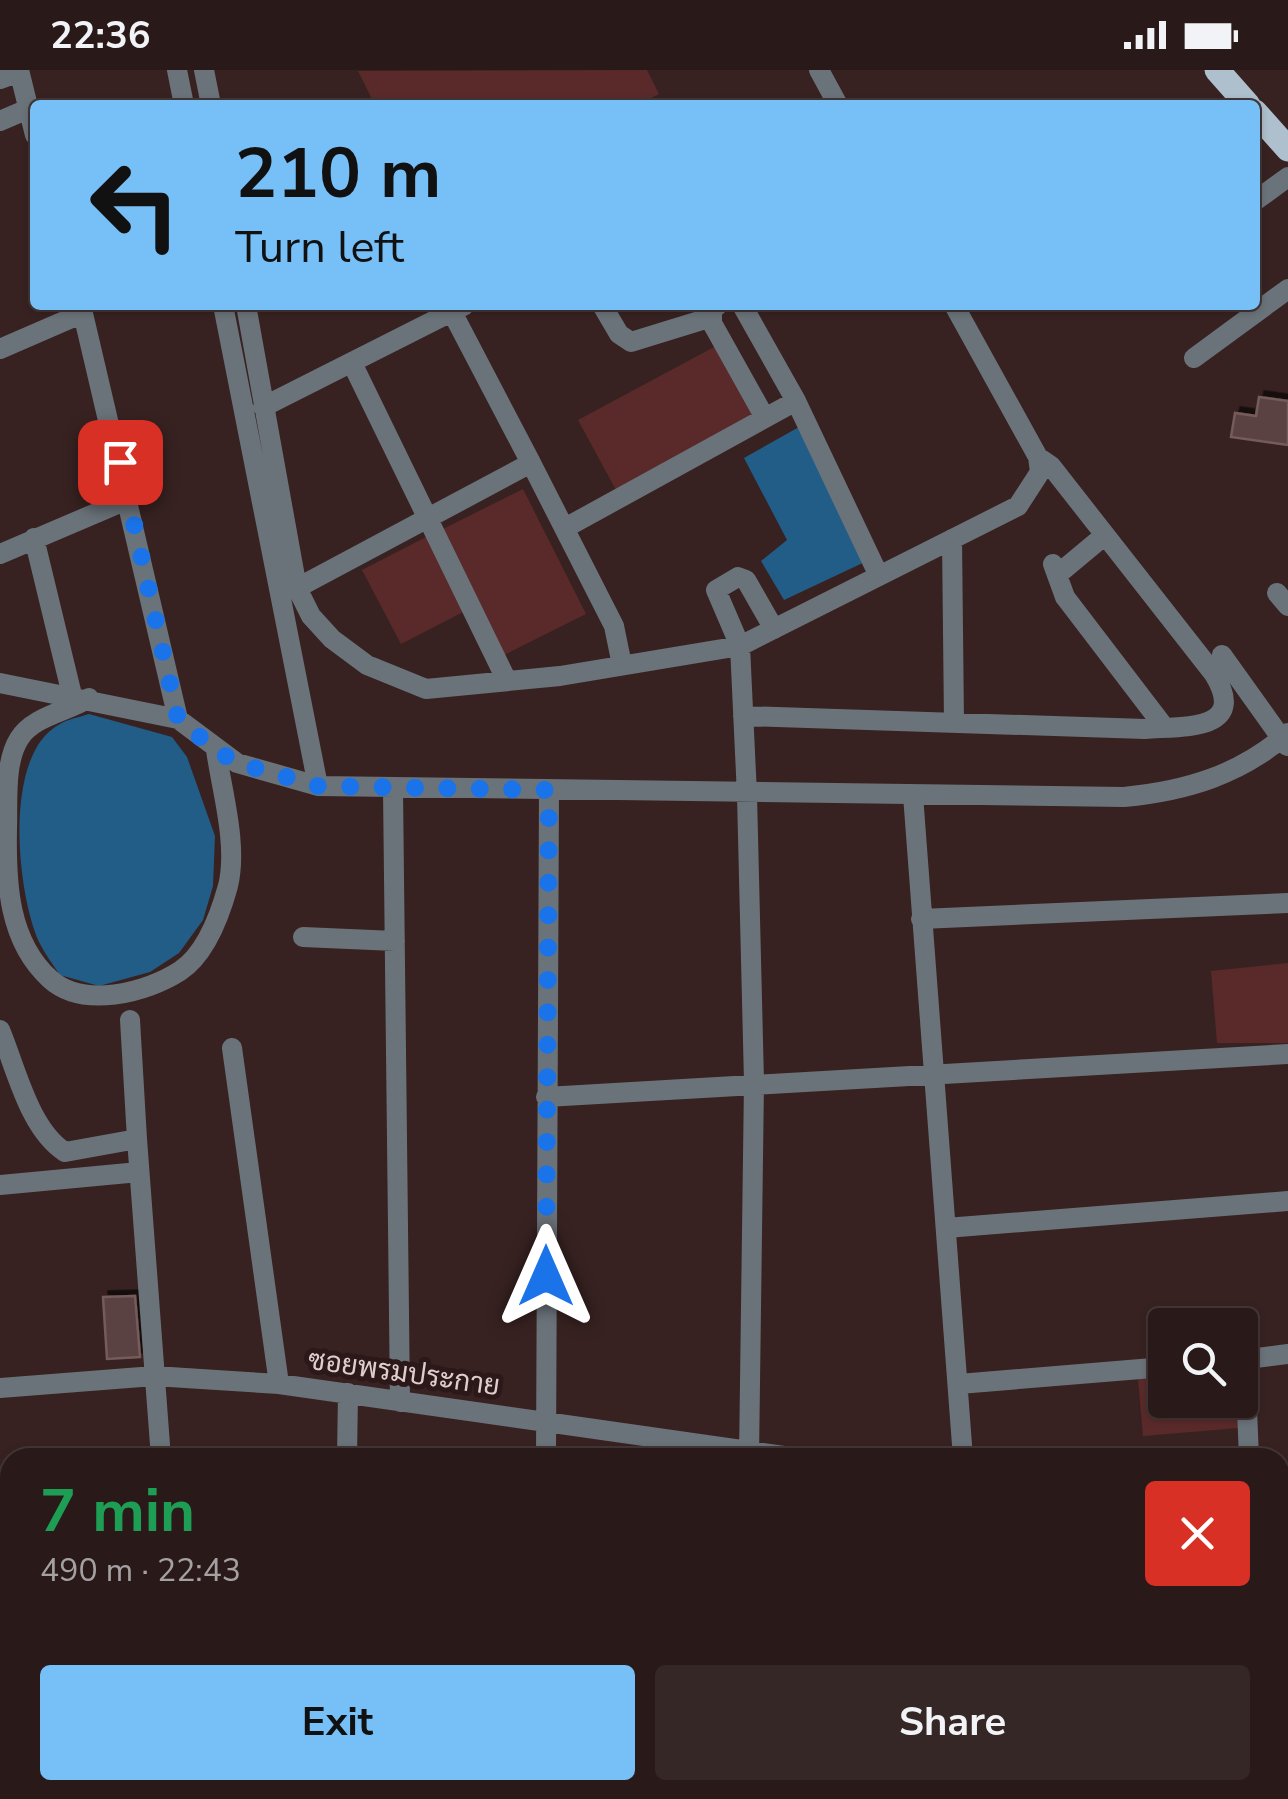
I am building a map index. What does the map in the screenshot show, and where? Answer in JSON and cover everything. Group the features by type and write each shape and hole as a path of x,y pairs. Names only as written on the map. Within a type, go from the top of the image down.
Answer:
{"main road":[{"path":"1217,70 1244,100"},
{"path":"1260,118 1288,149"}],"street":[{"path":"177,70 183,100"},
{"path":"204,70 210,100"},
{"path":"818,70 835,100"},
{"path":"13,74 30,116"},
{"path":"0,121 28,109"},
{"path":"1260,197 1288,176"},
{"path":"1260,309 1288,288"},
{"path":"0,349 80,310"},
{"path":"82,310 178,719"},
{"path":"224,310 318,786"},
{"path":"247,310 297,588 310,616 367,665 426,689 507,681 740,646 1018,506 1040,472 1038,457 957,310"},
{"path":"263,408 455,310"},
{"path":"460,310 531,463 614,626 622,665"},
{"path":"605,310 619,334 632,342 715,311 765,418"},
{"path":"745,310 796,401 879,576"},
{"path":"1194,358 1258,310"},
{"path":"352,362 507,681"},
{"path":"565,528 796,401"},
{"path":"743,716 1165,728 1206,724 1221,713 1225,692 1051,466 1038,457"},
{"path":"297,588 531,463"},
{"path":"0,554 128,499"},
{"path":"1105,535 1055,569 1065,597 1165,728"},
{"path":"34,538 81,696"},
{"path":"952,539 954,723"},
{"path":"750,1448 754,1082 747,795 740,646 716,590 726,580 738,576 746,580 774,629"},
{"path":"0,683 81,696 178,719 237,763 318,786 1124,798 1182,791 1224,774 1286,740 1222,655"},
{"path":"81,696 65,713 38,720 18,740 10,770 6,872 6,917 51,980 80,994 110,995 181,970 206,942 228,883 231,857 216,750"},
{"path":"393,789 400,1402"},
{"path":"546,1448 549,790"},
{"path":"912,795 962,1448"},
{"path":"921,919 1288,903"},
{"path":"304,937 394,942"},
{"path":"130,1020 160,1448"},
{"path":"0,1030 39,1124 53,1144 65,1152 137,1138"},
{"path":"232,1048 279,1384"},
{"path":"546,1096 1288,1054"},
{"path":"0,1185 140,1172"},
{"path":"946,1228 1288,1201"},
{"path":"1258,1358 1288,1354"},
{"path":"959,1384 1148,1368"},
{"name":"ซอยพรมประกาย","path":"0,1388 154,1376 279,1384 546,1420 714,1448"},
{"path":"346,1448 348,1394"},
{"path":"1247,1418 1249,1448"}],"shaded area":[{"path":"647,70 659,94 648,100 372,100 358,71"},
{"path":"716,346 754,415 616,490 578,420"},
{"path":"523,489 586,614 504,655 441,530"},
{"path":"428,536 467,610 401,644 362,570"},
{"path":"1288,963 1288,1043 1217,1043 1211,971"},
{"path":"1148,1378 1148,1418 1238,1418 1239,1428 1143,1436 1138,1379"}],"water":[{"path":"799,427 869,560 784,600 761,561 787,540 744,458"},
{"path":"89,714 172,737 187,757 215,836 213,886 203,920 179,953 150,972 99,986 60,975 46,955 31,920 21,859 22,793 29,764 42,740 60,724"}],"building":[{"path":"1259,397 1288,401 1288,445 1231,437 1235,413 1256,416"},
{"path":"135,1296 140,1357 107,1359 103,1297"}],"route":[{"path":"120,462 178,719 216,750 237,763 318,786 549,790 546,1276"}]}
